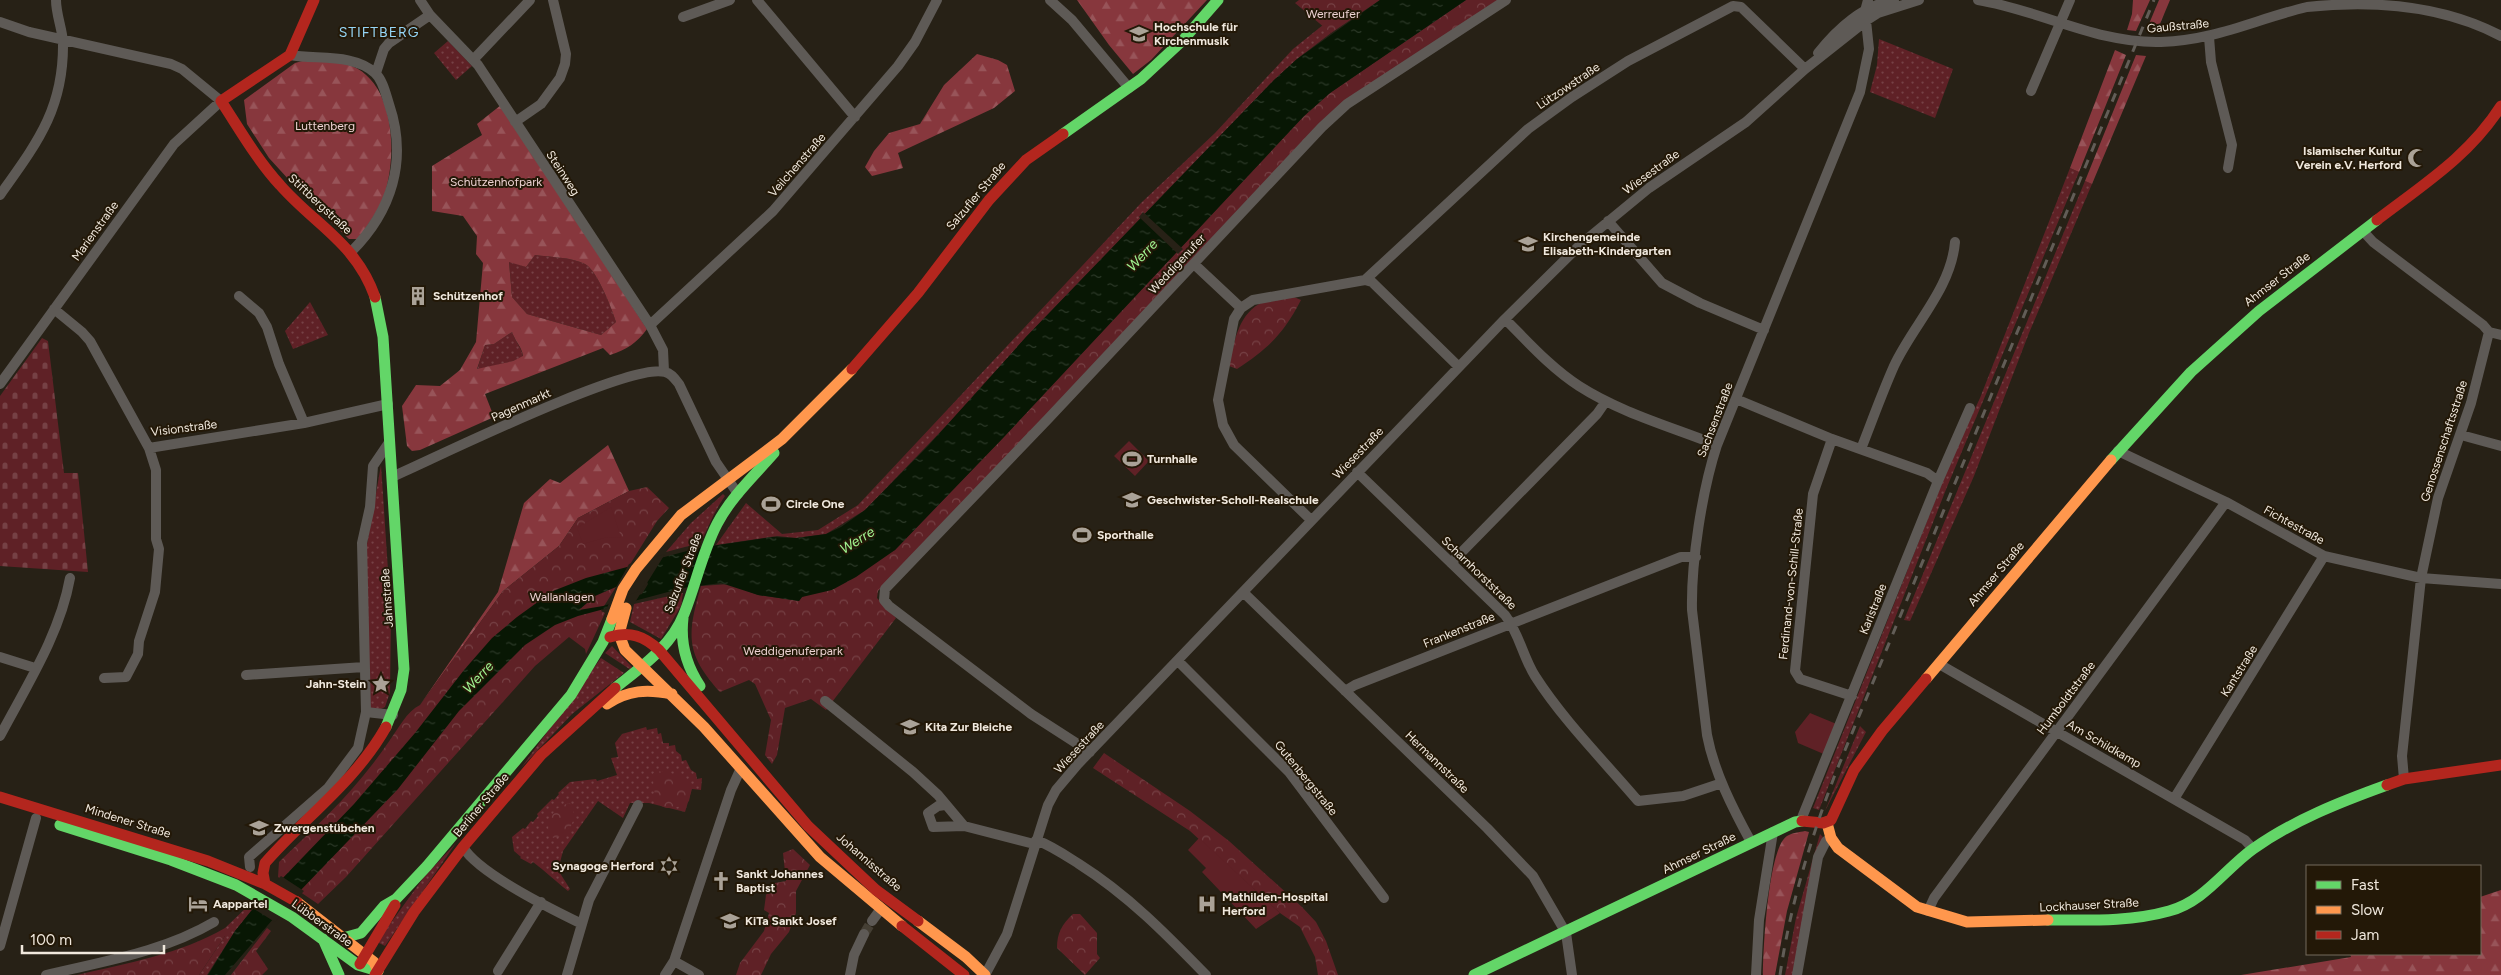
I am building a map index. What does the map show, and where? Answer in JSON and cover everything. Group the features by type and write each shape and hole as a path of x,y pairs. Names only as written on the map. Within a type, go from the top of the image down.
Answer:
{"main road":[{"path":"221,101 290,55 314,0"},
{"name":"Salzufler Straße","path":"612,619 623,589 651,549 681,515 782,439 892,325 1009,176 1045,145 1130,88 1183,40 1218,0"},
{"name":"Stiftbergstraße","path":"221,101 250,146 280,185 351,252 370,282 380,309 392,477"},
{"name":"Ahmser Straße","path":"1474,975 1566,933 1773,832 1801,820 1827,823 1833,817 1854,770 1868,749 2118,451 2164,399 2229,336 2462,155 2488,126 2501,106"},
{"name":"Salzufler Straße","path":"632,675 659,650 684,614 708,542 729,504 772,456 782,439"},
{"name":"Jahnstraße","path":"265,884 263,873 266,863 341,787 376,742 392,715 401,692 404,650 392,477"},
{"name":"Salzufler Straße","path":"619,634 623,615 634,590 668,544 688,521 703,508 709,493"},
{"path":"684,614 681,627 684,653 688,666 715,710 717,718"},
{"name":"Berliner Straße","path":"343,938 361,934 384,906 396,899 571,695 603,642 612,619"},
{"path":"603,642 619,634 638,634 659,650 717,718"},
{"path":"619,634 625,650 672,694 741,768 807,844 880,910 950,962 964,975"},
{"name":"Berliner Straße","path":"379,974 414,912 464,847 542,755 571,725 601,698 632,675"},
{"path":"571,725 581,723 625,693 652,690 672,694"},
{"name":"Johannisstraße","path":"717,718 808,826 876,890 966,957 985,975"},
{"name":"Lockhauser Straße","path":"1827,823 1831,838 1838,848 1918,907 1928,911 1975,923 2120,918 2164,912 2181,907 2200,897 2249,844 2323,809 2404,779 2501,765"},
{"name":"Mindener Straße","path":"0,797 248,871"},
{"name":"Mindener Straße","path":"0,808 188,866 244,889"},
{"path":"464,847 462,836 475,820 475,808"},
{"name":"Jahnstraße","path":"244,889 248,871 296,831"},
{"name":"Lübberstraße","path":"248,871 265,884 300,904 343,938 360,965"},
{"name":"Lübberstraße","path":"244,889 289,915 360,965 379,974"},
{"name":"Berliner Straße","path":"360,965 393,911 396,899"},
{"path":"322,937 339,975"}],"street":[{"path":"0,195 37,144 51,117 56,100 63,39 58,24 56,0"},
{"name":"Steinweg","path":"420,0 427,17 472,60 650,325 663,350 664,371"},
{"path":"472,60 530,0"},
{"path":"515,122 541,104 560,78 565,64 566,54 553,0"},
{"path":"683,17 730,0"},
{"path":"757,0 855,117"},
{"name":"Veilchenstraße","path":"650,325 773,211 898,66 915,42 937,0"},
{"path":"1050,0 1072,20 1130,88"},
{"name":"Weddigenufer","path":"1090,752 1031,714 889,606 883,594 885,589 1322,127 1347,104 1506,0"},
{"path":"1859,0 1866,15"},
{"path":"1866,15 1868,0"},
{"path":"1866,15 1894,0"},
{"path":"1866,15 1919,0"},
{"name":"Gaußstraße","path":"1978,0 2021,9 2095,34 2138,42 2160,42 2209,37 2307,7 2358,1 2381,1 2432,8 2475,22 2501,36"},
{"path":"2031,91 2070,0"},
{"name":"Lützowstraße","path":"1365,280 1528,129 1572,97 1628,61 1733,6 1741,8 1805,69"},
{"name":"Wiesestraße","path":"985,975 1007,934 1042,820 1056,790 1090,752 1244,593 1357,472 1505,319 1581,244 1671,172 1746,122 1805,69 1834,33 1866,15"},
{"name":"Sachsenstraße","path":"1751,842 1722,782 1710,752 1706,734 1692,610 1692,590 1696,557 1706,490 1717,445 1860,92 1869,49 1866,15"},
{"path":"351,252 375,222 390,195 396,169 398,138 390,109 376,73 384,50 427,17"},
{"path":"0,22 170,64 187,72 221,101"},
{"path":"2209,37 2211,62 2232,145 2228,168"},
{"path":"290,55 332,58 357,63 376,73"},
{"name":"Marienstraße","path":"0,384 174,144 221,101"},
{"path":"1608,221 1662,283 1700,303 1764,330"},
{"path":"2362,231 2372,242 2483,325 2489,332 2501,335"},
{"path":"1861,449 1894,366 1942,284 1953,259 1955,242"},
{"path":"1194,264 1241,308"},
{"path":"1311,520 1234,445 1223,425 1218,400 1220,384 1234,319 1241,308 1253,300 1270,296 1365,280 1372,282 1459,367"},
{"path":"239,296 260,313 304,423"},
{"name":"Visionstraße","path":"54,310 82,332 90,341 149,448 304,423 388,404"},
{"path":"1505,319 1560,372 1606,401 1717,445"},
{"name":"Genossenschaftsstraße","path":"2404,779 2402,756 2421,578 2438,498 2461,436 2489,332"},
{"path":"664,371 679,384 716,462 738,494"},
{"name":"Pagenmarkt","path":"392,477 565,399 638,375 664,371"},
{"path":"1736,398 1832,439 1926,473 1938,480"},
{"path":"1452,563 1597,414 1606,401"},
{"name":"Karlstraße","path":"1801,820 1938,480 1970,408"},
{"path":"2461,436 2501,446"},
{"name":"Ferdinand-von-Schill-Straße","path":"1832,439 1813,494 1795,671 1800,679 1852,696"},
{"name":"Jahnstraße","path":"248,871 249,857 328,788 358,748 366,712 362,543 370,507 373,466 390,441"},
{"path":"104,678 126,677 138,654 139,641 155,592 160,549 156,539 158,498 156,470 149,448"},
{"name":"Fichtestraße","path":"2118,451 2226,502 2324,556 2421,578 2501,584"},
{"name":"Scharnhorststraße","path":"1357,472 1452,563 1511,623 1527,662 1546,692 1638,801 1683,796 1722,782"},
{"name":"Humboldtstraße","path":"1928,911 1934,898 2226,502"},
{"name":"Kantstraße","path":"2174,799 2324,556"},
{"name":"Frankenstraße","path":"1345,691 1355,685 1681,557 1696,557"},
{"path":"0,736 58,623 66,600 70,578"},
{"name":"Hermannstraße","path":"1244,593 1487,828 1533,876 1566,933 1572,975"},
{"path":"0,657 35,668"},
{"name":"Gutenbergstraße","path":"1178,661 1289,772 1384,898"},
{"name":"Am Schildkamp","path":"1938,664 2057,731 2249,844"},
{"path":"246,675 364,667"},
{"path":"825,702 913,772 938,795 964,826"},
{"path":"366,712 392,715"},
{"path":"666,975 674,961 730,794 741,768"},
{"path":"568,975 582,924 603,870 638,804"},
{"path":"945,805 938,806 928,813 930,824 937,828 964,826 1055,848 1099,877 1143,911 1206,975"},
{"path":"0,946 36,818"},
{"path":"1756,975 1759,920 1773,832"},
{"path":"1797,975 1818,857 1826,842 1831,838"},
{"path":"464,847 476,862 541,902 582,924"},
{"path":"498,971 541,902"},
{"path":"872,922 880,910"},
{"path":"46,975 168,945 214,922"},
{"path":"850,975 854,955 864,934"},
{"path":"674,961 699,975"}],"green space":[{"name":"Hochschule für Kirchenmusik","path":"1077,0 1207,0 1151,60 1133,74 1109,45"},
{"name":"Werreufer","path":"1299,0 1380,0 1331,33 1295,3"},
{"name":"Weddigenuferpark","path":"1466,0 1501,0 1346,102 878,591 877,598 896,618 826,710 811,699 785,708 777,755 772,764 765,755 771,720 755,684 749,680 720,692 700,666 695,654 692,643 693,618 701,586 729,584 758,595 799,601 802,597 895,550 1002,439 1304,116 1330,93"},
{"path":"2133,0 2150,0 2136,31 2127,30 2132,14"},
{"path":"2159,0 2170,0 2157,31 2146,31"},
{"path":"1323,25 1331,33 1297,59 1274,80 1026,337 972,399 865,510 826,534 796,538 777,536 716,545 746,503 782,534 818,530 858,505 1141,203 1215,133 1293,49"},
{"path":"1879,39 1953,69 1935,118 1870,92 1877,65"},
{"path":"448,41 472,66 456,80 434,53"},
{"path":"2115,50 2126,55 2079,172 2070,168"},
{"path":"977,54 998,60 1007,65 1015,91 994,108 898,153 903,168 872,176 865,167 874,151 889,133 920,124 944,85"},
{"path":"2136,55 2146,56 2092,184 2085,181"},
{"name":"Luttenberg","path":"306,60 335,62 352,66 366,75 377,88 385,104 391,140 389,177 380,205 358,239 349,239 301,193 269,158 247,124 244,100 295,63"},
{"name":"Schützenhofpark","path":"501,105 647,329 635,342 616,353 610,355 603,348 485,394 494,417 420,450 412,451 407,446 402,406 416,385 440,386 460,370 476,342 483,263 476,254 477,236 463,216 432,211 432,166 482,135 477,124","holes":["535,255 573,260 590,268 604,290 616,322 601,335 527,314 512,297 509,262 526,267","512,332 523,356 513,361 477,369 485,345 494,344"]},
{"path":"2070,168 2079,172 1947,487 1819,810 1813,808 1952,458 1980,398"},
{"path":"2085,181 2092,184 2029,333 1974,476 1910,621 1904,620"},
{"path":"535,255 573,260 590,268 604,290 616,322 601,335 527,314 512,297 509,261 526,267"},
{"path":"1294,297 1301,300 1275,339 1237,369 1229,366 1241,324 1252,309 1267,301"},
{"path":"310,302 328,335 293,349 285,331"},
{"path":"512,332 523,357 477,370 485,345 494,344"},
{"path":"42,338 48,341 64,473 78,473 88,572 0,566 0,396"},
{"name":"Turnhalle","path":"1129,441 1149,461 1135,476 1114,456"},
{"path":"608,445 629,491 578,518 559,546 503,591 420,705 498,592 524,503 550,479 560,483"},
{"path":"381,465 391,615 390,692 385,707 379,710 368,708 364,561"},
{"name":"Wallanlagen","path":"647,487 669,508 657,521 601,611 605,613 586,654 585,649 569,637 535,666 346,877 318,904 278,877 279,862 365,774 407,716 420,705 503,591 559,546 578,518 629,491"},
{"path":"723,494 725,496 700,543 666,552 691,523"},
{"path":"611,507 621,537 604,538 583,544 577,528"},
{"path":"683,593 681,606 661,639 630,622 634,604"},
{"path":"612,646 632,667 631,670 605,653"},
{"path":"601,658 624,673 572,714 521,768"},
{"path":"1810,713 1839,725 1826,755 1798,743 1795,732"},
{"path":"1860,726 1866,732 1825,811"},
{"path":"646,727 647,730 657,728 658,734 661,733 663,743 669,743 669,746 675,745 682,761 686,760 691,770 696,773 697,779 702,778 701,790 692,789 685,812 649,803 630,803 623,818 598,801 563,851 558,870 570,889 568,891 533,862 531,864 520,858 514,851 512,837 523,828 525,829 531,821 533,822 538,816 537,814 552,799 554,800 558,793 570,782 596,779 597,781 617,775 611,758 618,757 615,743 622,734"},
{"path":"1104,753 1190,811 1229,841 1302,907 1316,922 1326,941 1338,975 1318,975 1315,957 1300,927 1280,913 1190,831 1093,768"},
{"path":"664,771 686,778 691,791 689,801 681,806 672,808 663,807 659,804 655,797 652,775 655,772"},
{"path":"570,803 575,816 571,826 562,836 553,838 548,830 550,820 557,809"},
{"path":"1805,831 1809,832 1787,911 1775,975 1763,975 1768,901 1775,859 1781,844 1787,836"},
{"path":"1820,834 1823,837 1818,849 1794,975 1785,975 1796,918"},
{"path":"1199,838 1280,913 1256,929 1202,872 1206,868 1188,850"},
{"path":"456,843 385,946 377,942 424,877"},
{"path":"793,849 810,865 796,891 796,913 789,932 771,954 761,975 736,975 740,963 764,931 769,913 764,910 766,895 775,883 786,881 783,853"},
{"path":"2501,890 2501,975 2241,975 2351,957 2350,955 2481,955 2481,897"},
{"path":"249,905 254,908 235,931 207,975 199,975 225,936 225,928"},
{"path":"1073,914 1080,914 1097,933 1097,954 1100,958 1085,975 1057,948 1061,929"},
{"path":"225,928 225,936 199,975 77,975 172,951 190,945"},
{"path":"267,928 271,931 256,951 268,969 262,975 231,975"}],"water":[{"name":"Werre","path":"1380,0 1466,0 1330,93 1304,116 1002,439 895,550 856,577 832,590 802,597 799,601 758,595 721,583 683,588 578,616 555,625 525,645 459,711 398,789 274,918 225,975 208,975 235,931 251,911 354,804 415,733 464,670 492,638 553,591 586,578 698,548 772,537 796,538 826,534 841,527 865,510 928,446 1026,337 1274,80 1297,59","holes":["637,578 645,578 648,584 642,594 603,606 579,610 595,596"]}],"pier":[{"path":"1143,212 1183,249 1178,254 1139,217"},
{"path":"665,554 634,604 605,612 610,601 640,591 645,584 644,581 638,581 615,589 629,564"},
{"path":"281,876 304,891 275,922 251,907"}],"tunnel":[{"path":"864,934 872,921"}],"railway":[{"path":"1780,975 1789,923 1802,872 1836,772 2154,0"}],"traffic: fast":[{"path":"1063,134 1141,79 1183,40 1218,0"},
{"path":"2111,460 2191,372 2259,311 2377,220"},
{"path":"375,297 383,337 404,669 401,690 386,727"},
{"path":"615,688 654,656 671,637 684,614 707,546 717,524 736,496 774,453"},
{"path":"683,618 682,636 685,654 700,686"},
{"path":"343,938 361,933 384,906 396,899 427,866 571,695 603,642 612,619"},
{"path":"2048,920 2124,919 2154,915 2182,907 2204,893 2253,849 2285,829 2318,812 2387,785"},
{"path":"1474,975 1795,822 1802,821"},
{"path":"60,825 171,860 236,885 292,917 358,965 378,971"},
{"path":"323,939 339,975"}],"traffic: slow":[{"path":"612,619 623,589 636,569 681,515 782,439 852,369"},
{"path":"1926,679 2111,460"},
{"path":"626,608 619,634 625,650 704,727 820,857 902,926"},
{"path":"607,704 630,693 654,691 672,694"},
{"path":"1827,823 1831,838 1838,848 1917,907 1967,922 2048,920"},
{"path":"297,902 374,962 378,971"},
{"path":"918,921 966,957 985,975"}],"traffic: jam":[{"path":"314,0 290,55 221,101 272,175 293,199 346,248 367,278 375,297"},
{"path":"2377,220 2460,155 2475,140 2501,106"},
{"path":"852,369 918,293 989,200 1026,160 1063,134"},
{"path":"610,637 617,635 636,636 648,641 659,650 808,826 876,890 918,921"},
{"path":"1802,821 1823,823 1831,820 1854,770 1882,731 1926,679"},
{"path":"375,975 414,912 463,847 541,755 615,688"},
{"path":"265,884 263,873 265,863 345,782 374,747 386,727"},
{"path":"2387,785 2404,779 2501,765"},
{"path":"0,797 208,861 265,884 297,902"},
{"path":"360,964 395,905"},
{"path":"902,926 964,975"}],"place":[{"name":"Hochschule für Kirchenmusik","path":"1139,34"},
{"name":"Islamischer Kultur Verein e.V. Herford","path":"2417,158"},
{"name":"Kirchengemeinde Elisabeth-Kindergarten","path":"1528,244"},
{"name":"Schützenhof","path":"418,296"},
{"name":"Turnhalle","path":"1132,459"},
{"name":"Geschwister-Scholl-Realschule","path":"1132,500"},
{"name":"Circle One","path":"771,504"},
{"name":"Sporthalle","path":"1082,535"},
{"name":"Jahn-Stein","path":"381,684"},
{"name":"Kita Zur Bleiche","path":"910,727"},
{"name":"Zwergenstübchen","path":"259,828"},
{"name":"Synagoge Herford","path":"669,866"},
{"name":"Sankt Johannes Baptist","path":"721,881"},
{"name":"Aappartel","path":"198,904"},
{"name":"Mathilden-Hospital Herford","path":"1207,904"},
{"name":"KiTa Sankt Josef","path":"730,921"}],"district":[{"name":"STIFTBERG","path":"379,32"}]}
